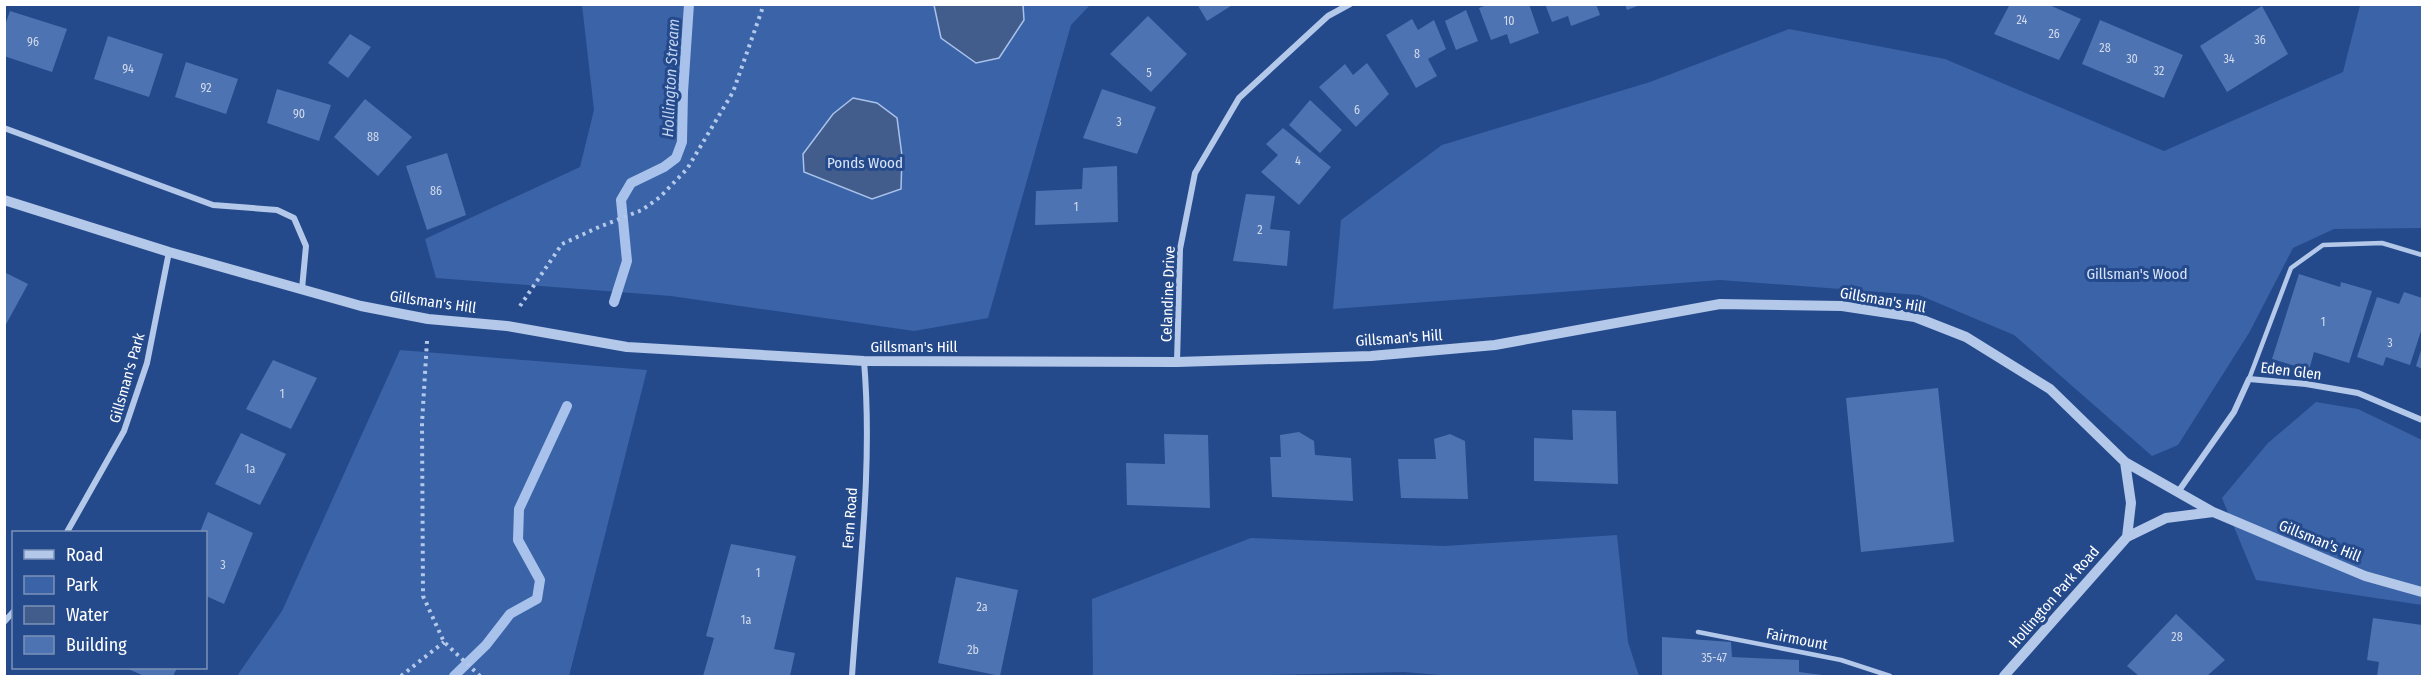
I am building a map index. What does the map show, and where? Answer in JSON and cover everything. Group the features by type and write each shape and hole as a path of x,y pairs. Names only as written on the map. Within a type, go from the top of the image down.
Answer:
{"street":[{"name":"Celandine Drive","path":"1178,362 1180,249 1195,173 1239,98 1328,16 1350,4"},
{"path":"4,128 213,205 277,210 294,218 306,246 302,290"},
{"name":"Gillsman's Hill","path":"4,200 169,252 302,290 361,306 428,319 507,326 627,347 864,362 1178,362 1371,356 1496,345 1720,304 1842,306 1915,317 1966,337 2050,389 2125,462 2212,512 2365,576 2422,592"},
{"name":"Gillsman's Park","path":"68,531 124,431 147,363 169,252"},
{"name":"Fern Road","path":"852,676 867,452 867,393 864,362"},
{"name":"Eden Glen","path":"2178,492 2234,412 2249,379 2306,384 2358,393 2422,420"},
{"path":"2125,462 2131,503 2127,537"},
{"name":"Hollington Park Road","path":"2004,676 2127,537 2166,518 2212,512"}],"lane":[{"path":"2249,379 2291,268 2323,245 2382,243 2422,255"},
{"name":"Fairmount","path":"1698,632 1841,660 1890,676"}],"path":[{"path":"507,326 562,244 599,226 642,210 660,197 687,169 733,92 764,4"},
{"path":"428,319 422,423 423,596 444,642 480,676"},
{"path":"401,676 444,642"}],"green space":[{"name":"Ponds Wood","path":"582,5 1090,5 1071,25 988,318 914,331 671,296 436,278 425,239 580,167 594,110"},
{"name":"Gillsman's Wood","path":"2360,5 2422,5 2422,228 2334,229 2293,248 2249,333 2178,445 2152,456 2014,335 1919,295 1720,280 1333,309 1341,220 1442,145 1650,82 1789,29 1945,59 2164,151 2343,72"},
{"path":"400,350 647,370 569,676 237,676 282,611"},
{"path":"2316,402 2358,409 2422,440 2422,605 2256,580 2222,498 2268,443"},
{"path":"1617,535 1628,642 1639,676 1452,676 1404,672 1093,676 1092,599 1251,538 1444,546"}],"water":[{"path":"934,5 1023,5 1024,20 999,58 976,63 941,38"},
{"path":"853,98 877,103 897,118 902,156 901,189 872,199 804,172 803,154 833,114"}],"building":[{"path":"1197,4 1234,4 1207,21"},
{"path":"1489,4 1529,4 1539,33 1510,44 1507,34 1491,40 1479,8"},
{"path":"1545,4 1596,4 1600,15 1571,26 1568,16 1552,22"},
{"path":"1625,4 1640,4 1640,5 1627,10"},
{"path":"2010,4 2047,4 2081,19 2059,60 1994,34"},
{"path":"2262,6 2288,54 2227,92 2200,46"},
{"path":"1466,10 1478,41 1456,50 1445,21"},
{"path":"10,11 67,29 52,72 4,56 4,28"},
{"path":"1148,16 1187,54 1151,92 1110,54"},
{"path":"1412,19 1418,30 1434,20 1446,49 1428,59 1437,76 1416,88 1386,35"},
{"path":"2100,20 2183,55 2164,98 2082,64"},
{"path":"350,34 371,47 348,78 328,63"},
{"path":"108,36 163,54 149,97 94,79"},
{"path":"186,62 238,79 226,114 175,97"},
{"path":"1367,63 1389,94 1356,127 1319,87 1345,64 1353,75"},
{"path":"277,89 331,105 319,141 267,123"},
{"path":"1102,89 1156,107 1137,154 1083,138"},
{"path":"365,99 412,137 378,176 334,137"},
{"path":"1310,100 1342,130 1320,153 1289,125"},
{"path":"1283,128 1331,167 1299,205 1261,172 1278,155 1266,144"},
{"path":"447,153 466,215 427,230 406,166"},
{"path":"1117,166 1118,222 1035,225 1036,191 1082,189 1083,168"},
{"path":"1246,194 1275,196 1270,229 1290,231 1287,266 1233,261"},
{"path":"4,272 28,284 4,328"},
{"path":"2299,274 2340,287 2341,282 2372,291 2349,363 2314,352 2309,370 2272,359"},
{"path":"2404,292 2422,298 2422,328 2410,365 2386,357 2383,366 2357,357 2377,297 2399,304"},
{"path":"2422,347 2422,369 2416,366"},
{"path":"273,360 317,378 291,429 246,409"},
{"path":"1938,388 1954,542 1861,552 1846,398"},
{"path":"1572,410 1616,411 1618,484 1534,481 1534,438 1573,440"},
{"path":"1299,432 1314,441 1315,455 1351,458 1353,501 1272,497 1270,457 1281,457 1280,435"},
{"path":"241,433 286,454 260,505 215,484"},
{"path":"1164,434 1208,435 1210,508 1127,505 1126,463 1165,464"},
{"path":"1450,434 1465,441 1468,499 1401,498 1398,459 1436,459 1434,439"},
{"path":"208,512 253,533 224,604 207,596 207,531 200,531"},
{"path":"731,544 796,556 774,649 795,653 790,676 703,676 714,638 706,636"},
{"path":"956,577 1018,590 1000,676 938,663"},
{"path":"2176,614 2225,660 2207,676 2139,676 2127,666"},
{"path":"2373,618 2422,625 2422,676 2377,676 2379,662 2367,660"},
{"path":"1662,637 1731,642 1732,657 1799,660 1799,672 1830,676 1662,676"},
{"path":"128,669 176,669 173,676 144,676"}],"waterway":[{"name":"Hollington Stream","path":"614,302 627,261 621,200 631,183 664,167 676,158 682,142 689,4"},
{"name":"Hollington Stream","path":"454,676 486,645 510,614 537,599 540,580 518,540 519,509 567,406"}]}
